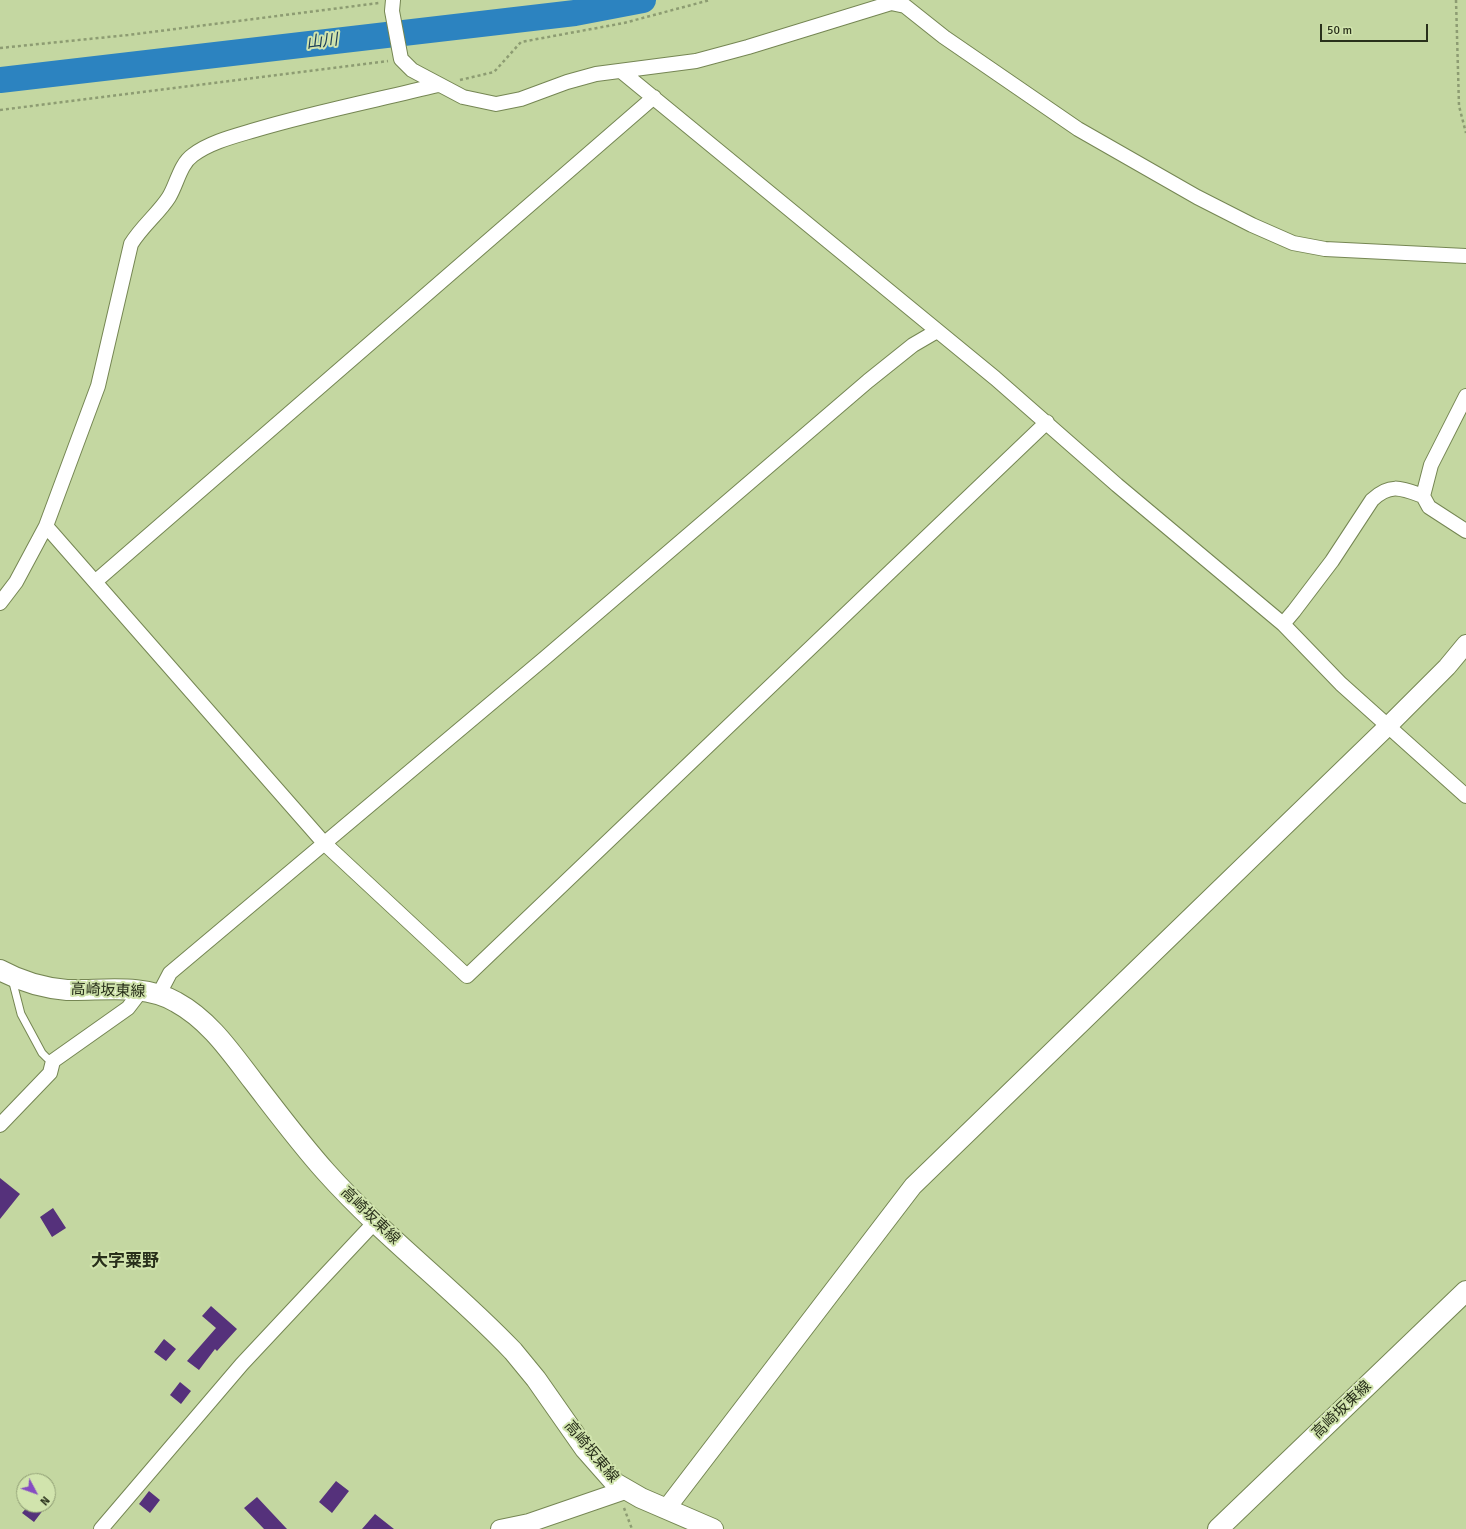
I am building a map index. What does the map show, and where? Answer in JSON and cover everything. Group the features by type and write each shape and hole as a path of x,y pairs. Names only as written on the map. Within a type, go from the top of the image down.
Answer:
{"main road":[{"name":"高崎坂東線","path":"6,973 54,989 150,992 188,1009 212,1030 294,1134 350,1198 513,1351 536,1379 594,1460 606,1474 625,1490 713,1529"},
{"name":"高崎坂東線","path":"1218,1529 1466,1291"}],"street":[{"path":"393,4 401,59 412,70 463,97 496,104 521,99 567,82 596,74 696,61 748,47 891,2 912,10 944,38 1078,128 1197,197 1252,226 1293,243 1325,249 1466,256"},
{"path":"621,71 1047,422 1118,485 1283,624 1341,684 1387,727 1466,796"},
{"path":"0,603 16,582 46,526 98,386 131,244 169,198 186,162 191,156 201,150 235,136 438,85"},
{"path":"96,581 654,97"},
{"path":"0,1125 50,1073 53,1060 150,992 170,973 546,657 868,381 913,346 937,331"},
{"path":"1422,496 1431,465 1466,396"},
{"path":"46,526 96,581 324,843 467,976 1047,422"},
{"path":"1283,624 1307,595 1372,500 1381,492 1394,488 1422,496 1429,507 1466,531"},
{"path":"666,1509 918,1181 1387,727 1447,666 1466,644"},
{"path":"101,1529 242,1364 375,1222"},
{"path":"500,1529 529,1523 625,1490"}],"lane":[{"path":"6,973 21,1014 42,1053 47,1058 53,1060"}],"path":[{"path":"438,85 494,72 521,42 624,23 710,0"},
{"path":"1456,0 1459,106 1466,133"},
{"path":"0,48 128,35 393,4"},
{"path":"0,110 401,59"}],"building":[{"path":"0,1178 20,1194 0,1219"},
{"path":"53,1208 66,1228 52,1237 40,1217"},
{"path":"211,1306 237,1329 217,1351 215,1349 199,1370 187,1361 216,1328 202,1316"},
{"path":"164,1339 176,1349 166,1361 154,1352"},
{"path":"180,1382 191,1391 181,1404 170,1395"},
{"path":"336,1481 349,1491 332,1513 319,1502"},
{"path":"149,1491 160,1500 150,1513 139,1504"},
{"path":"257,1497 287,1529 264,1529 244,1508"},
{"path":"22,1513 41,1513 34,1522"},
{"path":"375,1514 394,1529 362,1529"}],"waterway":[{"name":"山川","path":"0,80 575,13 643,0"}],"district":[{"name":"大字粟野","path":"125,1262"}]}
